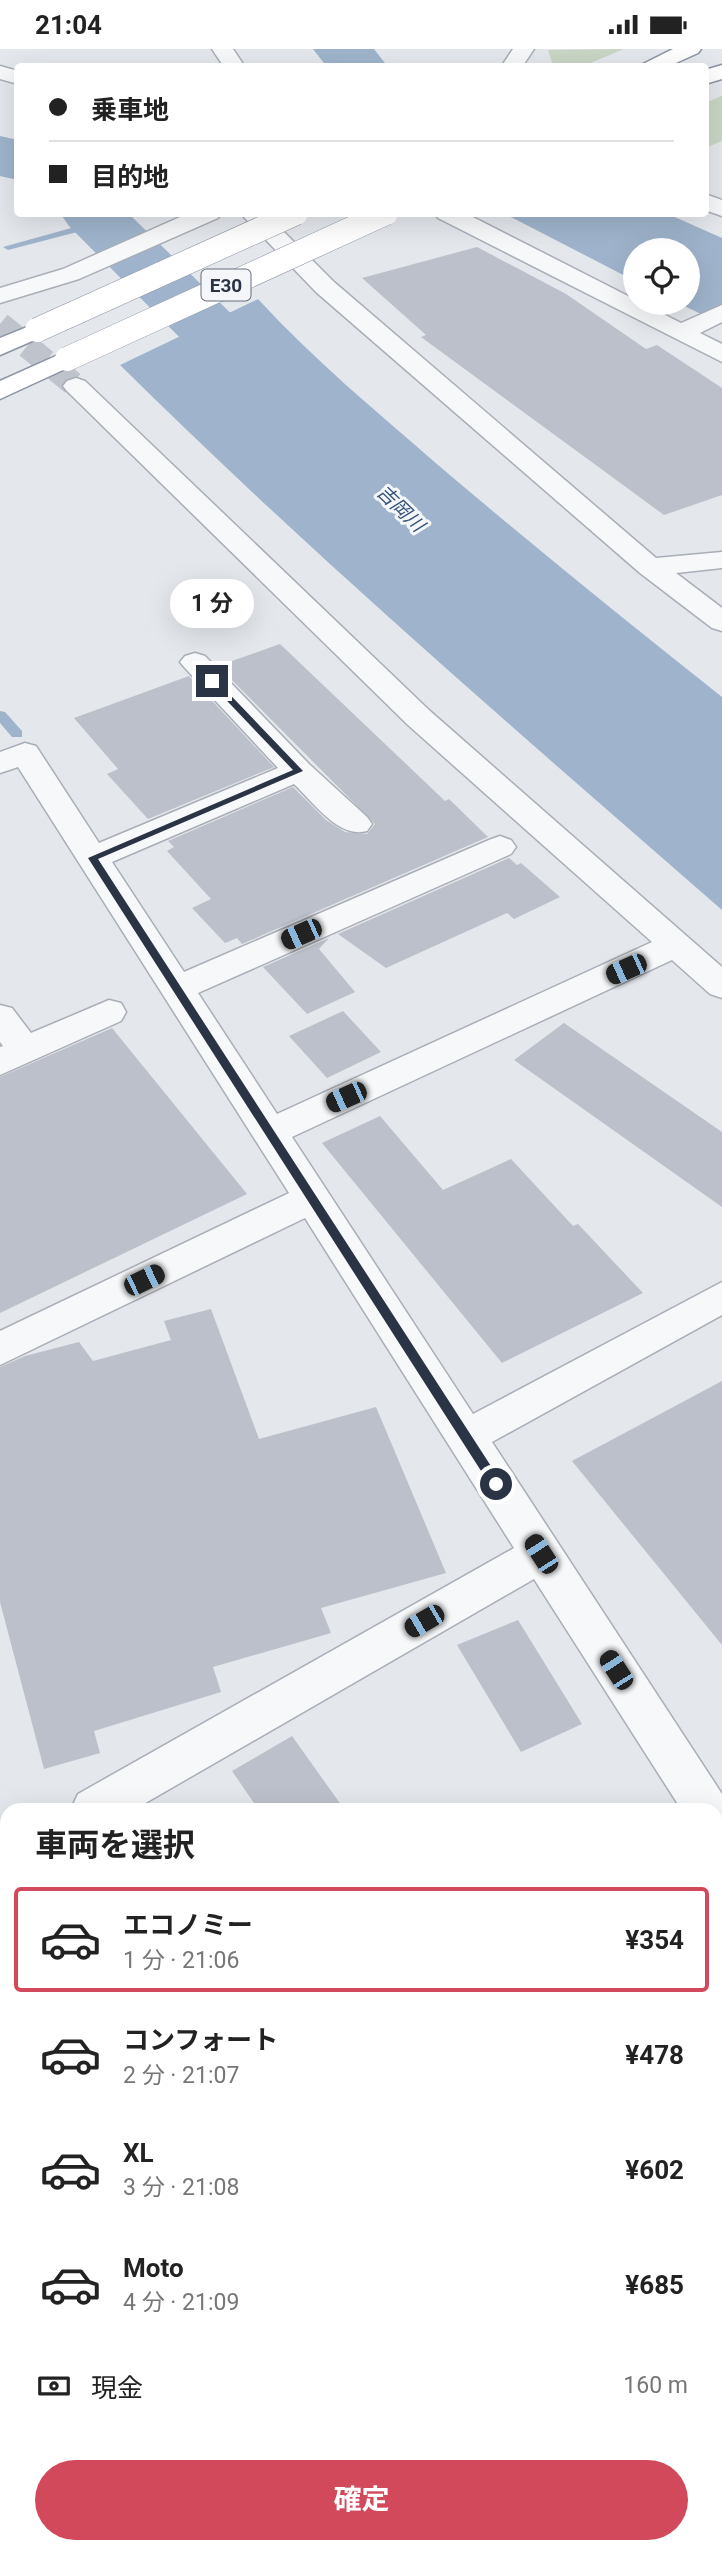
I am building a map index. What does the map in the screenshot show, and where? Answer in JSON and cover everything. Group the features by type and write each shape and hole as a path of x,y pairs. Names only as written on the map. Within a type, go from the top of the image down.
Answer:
{"highway":[{"path":"657,63 691,49"},
{"name":"E30","path":"0,347 287,217"},
{"name":"E30","path":"0,391 71,372 378,217"}],"street":[{"path":"9,294 71,274 201,217"},
{"path":"255,217 325,287 650,567 722,622"},
{"path":"454,217 685,331 722,354"},
{"path":"685,331 722,312"},
{"path":"71,372 419,719 722,986"},
{"path":"650,567 722,560"},
{"path":"195,662 299,771 356,824"},
{"path":"0,763 25,753 702,1803"},
{"path":"93,858 299,771"},
{"path":"177,989 500,846"},
{"path":"270,1132 676,946"},
{"path":"0,1017 12,1056 109,1012"},
{"path":"0,1349 312,1198"},
{"path":"466,1437 722,1297"},
{"path":"105,1803 541,1554"}],"green space":[{"path":"624,49 590,63 552,63 548,50"},
{"path":"722,96 722,141 709,146 709,101"}],"water":[{"path":"511,217 675,217 722,238 722,324 700,314 700,238 623,238 623,275"},
{"path":"258,299 323,364 438,465 722,697 722,910 342,574 120,365"}],"building":[{"path":"477,247 566,294 646,349 657,345 722,388 722,495 664,515 421,337 426,335 362,278"},
{"path":"280,644 445,801 449,799 488,837 242,944 237,938 225,943 192,908 211,899 167,851 174,847 168,841 293,787 326,820 345,832 367,834 375,824 218,666"},
{"path":"189,676 274,767 148,819 107,774 118,769 74,718"},
{"path":"509,858 517,865 521,863 560,897 514,919 507,913 386,968 338,934"},
{"path":"329,938 319,949 355,992 307,1014 263,967"},
{"path":"343,1011 381,1052 327,1078 289,1036"},
{"path":"564,1023 722,1132 722,1207 514,1060"},
{"path":"112,1028 247,1194 0,1313 0,1077"},
{"path":"380,1116 443,1190 511,1159 573,1226 578,1224 643,1293 502,1363 322,1143"},
{"path":"211,1309 259,1439 376,1407 446,1573 321,1608 331,1633 213,1667 221,1692 94,1731 100,1753 44,1769 0,1602 0,1367 25,1356 79,1342 93,1361 171,1340 164,1321"},
{"path":"722,1381 722,1645 572,1461"},
{"path":"518,1620 582,1724 521,1752 457,1645"},
{"path":"292,1736 340,1803 254,1803 232,1771"}],"waterway":[{"path":"341,49 356,63"},
{"name":"吉岡川","path":"0,154 14,160"},
{"name":"吉岡川","path":"95,217 227,347 312,422"},
{"path":"8,247 100,223"},
{"path":"0,715 17,734"}],"tunnel":[{"path":"0,324 76,386"}],"route":[{"path":"212,681 299,771 93,858 496,1484"}]}
